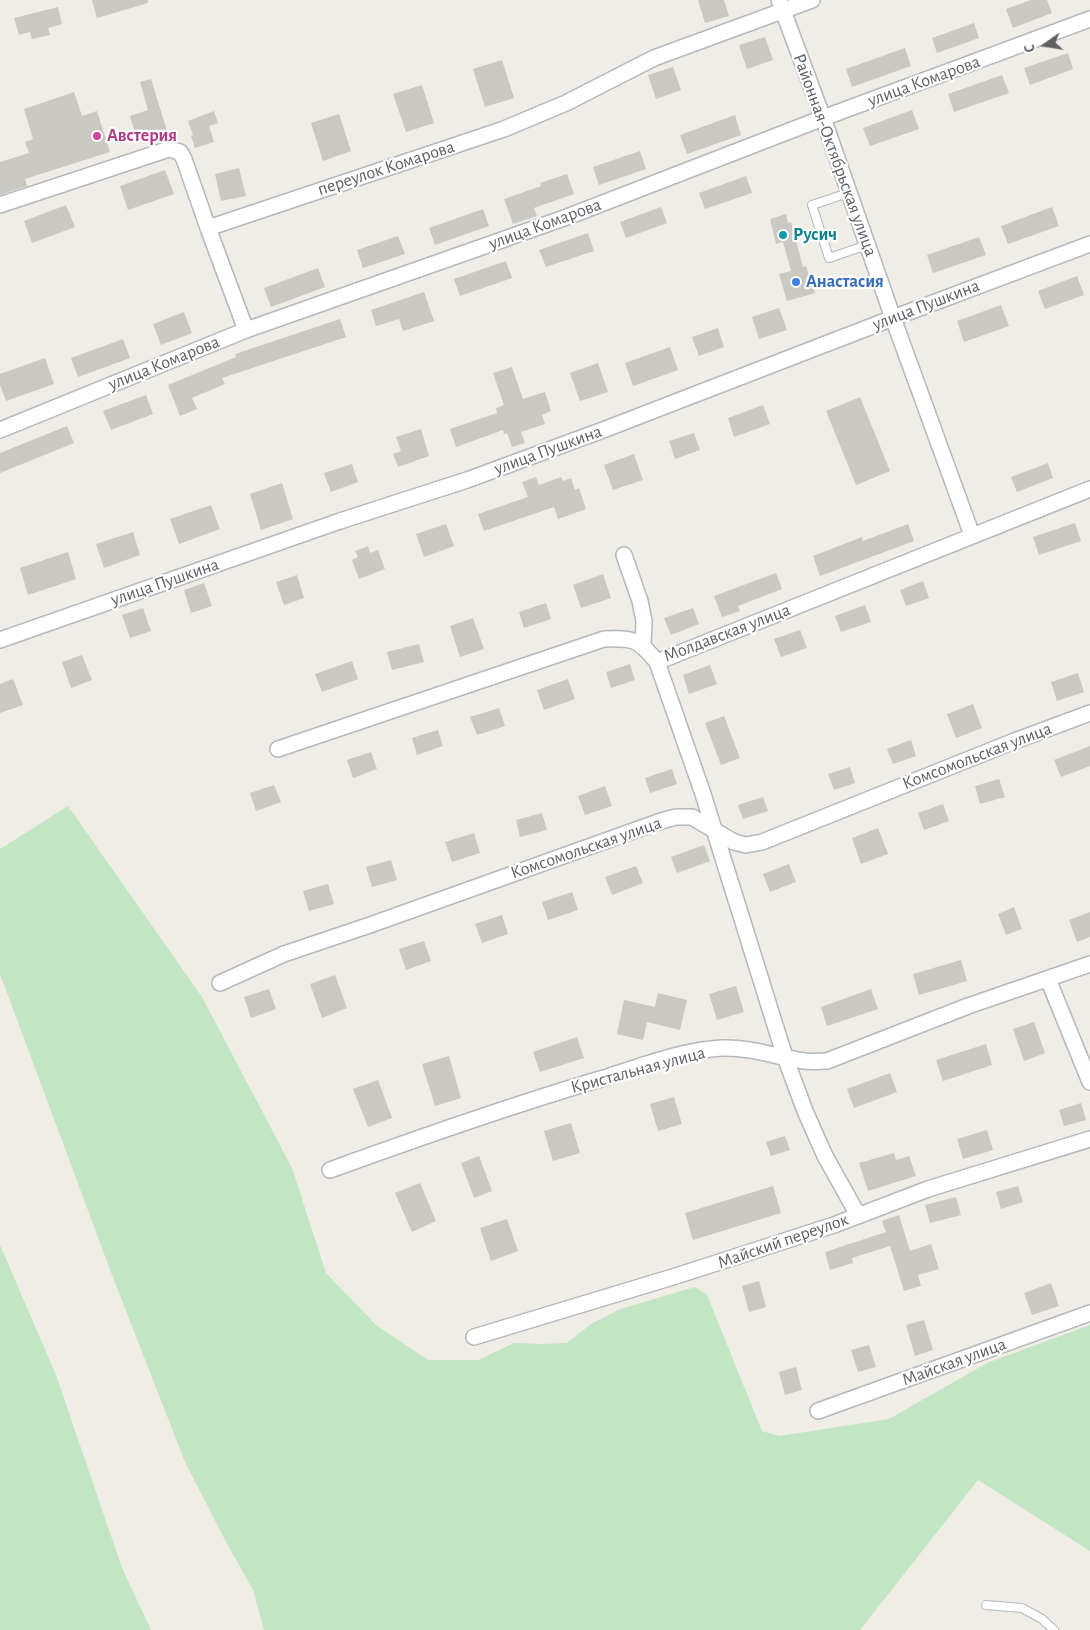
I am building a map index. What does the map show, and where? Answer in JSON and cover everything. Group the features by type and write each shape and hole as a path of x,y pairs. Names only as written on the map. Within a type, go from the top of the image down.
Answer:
{"street":[{"name":"переулок Комарова","path":"208,228 504,129 566,103 654,58 781,6 812,0"},
{"name":"Районная-Октябрьская улица","path":"781,6 972,535"},
{"name":"улица Комарова","path":"0,430 246,330 567,217 823,118 1090,19"},
{"path":"0,205 170,149 180,152 246,330"},
{"name":"улица Пушкина","path":"0,640 331,524 467,480 1090,244"},
{"name":"Молдавская улица","path":"278,749 604,639 625,638 643,645 657,662 1090,489"},
{"path":"624,555 640,601 644,621 643,645"},
{"path":"657,662 703,794 786,1057 805,1111 825,1156 858,1215"},
{"name":"Комсомольская улица","path":"220,983 284,954 661,820 676,817 692,818 734,842 746,845 762,842 1012,742 1090,713"},
{"path":"692,818 703,794"},
{"name":"Кристальная улица","path":"330,1170 425,1136 584,1084 695,1052 722,1048 747,1050 806,1062 827,1060 968,1006 1090,964"},
{"path":"1048,979 1090,1082"},
{"name":"Майский переулок","path":"474,1338 834,1225 928,1189 1090,1139"},
{"name":"Майская улица","path":"818,1411 1090,1313"}],"lane":[{"path":"848,193 812,205 829,258 867,245"},
{"path":"986,1605 1022,1608 1042,1619 1054,1630"}],"green space":[{"path":"68,806 202,997 292,1168 326,1273 376,1325 428,1360 478,1360 514,1343 567,1343 591,1324 620,1309 695,1287 707,1295 762,1431 779,1436 889,1419 987,1363 1090,1325 1090,1551 978,1480 860,1630 264,1630 253,1590 185,1462 112,1275 0,974 0,849"},
{"path":"0,1245 56,1375 122,1568 151,1630 0,1630"}],"building":[{"path":"92,0 148,0 148,3 97,18"},
{"path":"698,0 724,0 729,16 705,23"},
{"path":"1031,0 1047,0 1052,13 1013,28 1006,9"},
{"path":"58,7 62,24 48,28 50,35 32,39 30,32 19,35 14,18"},
{"path":"974,23 979,38 937,53 932,38"},
{"path":"765,37 773,60 747,69 739,45"},
{"path":"905,48 911,66 852,87 846,69"},
{"path":"1068,53 1073,69 1030,85 1024,68"},
{"path":"502,60 514,98 485,107 473,69"},
{"path":"673,67 681,90 656,99 648,75"},
{"path":"1002,75 1009,93 954,112 948,94"},
{"path":"151,79 168,134 138,143 130,116 148,110 140,82"},
{"path":"422,85 434,123 406,132 393,94"},
{"path":"74,92 82,116 97,111 110,152 25,179 27,186 0,195 0,162 29,153 25,142 33,139 24,109"},
{"path":"912,110 919,129 870,146 863,128"},
{"path":"214,111 218,123 209,126 214,142 195,148 188,121"},
{"path":"339,114 351,151 323,161 311,123"},
{"path":"735,115 741,135 687,154 680,135"},
{"path":"640,151 646,169 599,185 593,167"},
{"path":"239,168 246,196 221,201 215,174"},
{"path":"165,170 174,194 128,210 120,186"},
{"path":"567,174 574,194 534,208 537,216 513,224 504,199 541,186 540,183"},
{"path":"746,176 752,193 705,209 699,193"},
{"path":"66,205 75,227 32,243 24,221"},
{"path":"661,207 667,223 626,238 620,222"},
{"path":"1052,207 1059,226 1008,244 1001,226"},
{"path":"483,209 489,226 435,245 429,228"},
{"path":"786,214 788,223 791,222 803,267 806,266 815,293 787,301 779,274 791,271 783,242 776,244 770,219"},
{"path":"588,233 594,251 546,267 539,250"},
{"path":"398,236 405,254 363,268 357,250"},
{"path":"979,237 986,255 933,273 927,255"},
{"path":"506,261 512,278 460,296 454,279"},
{"path":"318,268 325,287 271,307 264,288"},
{"path":"1077,276 1084,295 1045,309 1038,291"},
{"path":"424,292 434,321 403,331 399,319 376,326 371,310"},
{"path":"1001,305 1009,326 964,342 957,321"},
{"path":"779,308 787,330 759,339 752,317"},
{"path":"184,312 192,333 161,345 153,324"},
{"path":"340,319 346,337 222,378 225,384 192,398 197,409 180,416 168,385 236,357 235,354"},
{"path":"718,328 724,347 699,356 692,337"},
{"path":"123,339 130,358 78,377 71,358"},
{"path":"670,347 678,370 633,386 625,363"},
{"path":"45,358 54,384 6,401 0,385 0,374"},
{"path":"598,363 608,392 580,401 570,373"},
{"path":"512,367 523,399 545,392 551,411 542,415 545,424 521,432 525,443 512,447 507,433 504,434 503,430 456,447 450,429 497,413 496,408 504,405 493,373"},
{"path":"146,395 153,414 111,430 103,411"},
{"path":"860,397 890,471 856,485 826,411"},
{"path":"763,405 770,424 734,437 728,418"},
{"path":"67,426 74,443 0,473 0,453"},
{"path":"421,429 429,456 398,467 393,454 401,451 396,437"},
{"path":"694,433 700,450 675,459 669,441"},
{"path":"634,454 643,480 613,490 604,465"},
{"path":"1048,463 1053,478 1017,492 1011,477"},
{"path":"352,464 358,482 331,492 324,473"},
{"path":"536,477 539,485 561,477 563,481 571,478 575,490 579,488 586,509 558,519 554,507 484,531 478,514 528,497 522,482"},
{"path":"282,483 293,519 261,530 250,494"},
{"path":"211,505 220,529 179,544 170,519"},
{"path":"1075,523 1081,541 1039,555 1033,537"},
{"path":"446,524 454,546 424,557 416,534"},
{"path":"908,524 914,541 820,576 813,556 862,537 863,541"},
{"path":"133,532 140,555 104,568 96,544"},
{"path":"368,546 370,553 378,550 385,569 359,579 352,560 358,557 355,551"},
{"path":"68,552 76,579 28,595 20,568"},
{"path":"776,573 782,589 738,606 740,611 722,617 714,596"},
{"path":"603,574 611,598 581,608 573,585"},
{"path":"297,575 304,598 284,605 276,582"},
{"path":"923,581 929,598 906,606 900,590"},
{"path":"204,583 212,606 191,613 184,590"},
{"path":"546,603 551,619 524,628 519,612"},
{"path":"865,605 871,622 841,632 835,616"},
{"path":"143,608 151,631 130,638 122,615"},
{"path":"693,608 699,624 671,635 664,618"},
{"path":"473,618 484,649 460,657 450,626"},
{"path":"800,630 807,648 781,657 774,639"},
{"path":"419,644 424,662 392,670 387,652"},
{"path":"82,655 92,680 71,688 62,662"},
{"path":"352,661 358,679 322,692 315,674"},
{"path":"630,664 635,680 611,688 606,672"},
{"path":"710,665 717,684 689,694 683,675"},
{"path":"1078,673 1084,692 1057,701 1051,682"},
{"path":"13,679 23,705 0,713 0,684"},
{"path":"568,679 575,699 544,710 537,690"},
{"path":"973,704 982,728 956,738 947,714"},
{"path":"499,708 505,726 477,735 470,717"},
{"path":"724,716 740,758 721,765 705,723"},
{"path":"438,730 443,746 417,755 412,738"},
{"path":"911,740 916,756 893,764 887,749"},
{"path":"1090,746 1090,766 1061,777 1054,760"},
{"path":"371,752 377,769 353,778 347,760"},
{"path":"850,767 855,783 834,790 828,774"},
{"path":"672,769 677,784 650,793 645,778"},
{"path":"999,779 1005,797 980,804 975,786"},
{"path":"274,785 281,802 256,811 250,793"},
{"path":"605,786 612,806 585,815 578,796"},
{"path":"763,797 768,811 743,819 738,805"},
{"path":"943,804 949,821 924,830 918,813"},
{"path":"542,813 547,830 520,837 516,820"},
{"path":"878,828 888,854 861,864 852,838"},
{"path":"474,833 480,853 452,862 445,842"},
{"path":"704,845 710,861 677,873 671,857"},
{"path":"391,860 397,880 372,887 366,867"},
{"path":"789,864 796,882 770,892 763,874"},
{"path":"636,866 643,883 612,895 605,877"},
{"path":"328,884 334,904 309,911 303,891"},
{"path":"572,892 578,910 548,920 542,902"},
{"path":"1014,907 1022,929 1006,935 998,914"},
{"path":"1090,912 1090,937 1077,942 1069,920"},
{"path":"502,915 508,934 482,943 475,924"},
{"path":"424,941 431,961 406,970 399,949"},
{"path":"961,960 967,981 919,995 913,974"},
{"path":"335,975 347,1008 322,1018 310,984"},
{"path":"736,986 744,1012 717,1020 709,994"},
{"path":"269,989 276,1009 251,1018 244,997"},
{"path":"871,989 878,1009 827,1026 821,1007"},
{"path":"658,993 687,1000 680,1030 647,1022 643,1040 617,1034 624,1000 655,1007"},
{"path":"1034,1022 1045,1053 1024,1061 1013,1029"},
{"path":"577,1037 584,1058 540,1072 533,1052"},
{"path":"986,1044 992,1065 943,1081 936,1060"},
{"path":"449,1056 461,1098 435,1106 422,1064"},
{"path":"890,1073 897,1092 854,1108 847,1089"},
{"path":"378,1080 392,1118 368,1127 353,1089"},
{"path":"674,1097 682,1124 658,1131 650,1104"},
{"path":"1081,1103 1086,1120 1064,1126 1059,1110"},
{"path":"571,1123 580,1153 553,1161 544,1131"},
{"path":"987,1130 993,1150 963,1159 957,1139"},
{"path":"785,1136 790,1150 771,1156 766,1142"},
{"path":"894,1153 896,1160 909,1156 916,1176 868,1191 859,1163"},
{"path":"479,1156 492,1191 474,1198 461,1163"},
{"path":"420,1183 436,1221 412,1232 395,1193"},
{"path":"773,1186 781,1213 693,1240 685,1213"},
{"path":"1018,1186 1023,1202 1001,1209 996,1192"},
{"path":"956,1197 961,1215 930,1223 925,1205"},
{"path":"899,1215 910,1251 931,1244 939,1269 918,1275 921,1286 904,1291 890,1246 852,1258 853,1263 830,1270 825,1252 886,1232 882,1221"},
{"path":"507,1219 518,1251 491,1261 480,1228"},
{"path":"759,1281 766,1307 749,1312 742,1286"},
{"path":"1051,1283 1059,1306 1032,1315 1024,1293"},
{"path":"924,1320 933,1350 915,1356 906,1325"},
{"path":"869,1345 876,1367 858,1372 851,1350"},
{"path":"796,1367 802,1390 785,1395 779,1372"}],"place":[{"name":"Австерия","path":"97,136"},
{"name":"Русич","path":"783,235"},
{"name":"Анастасия","path":"796,282"}]}
